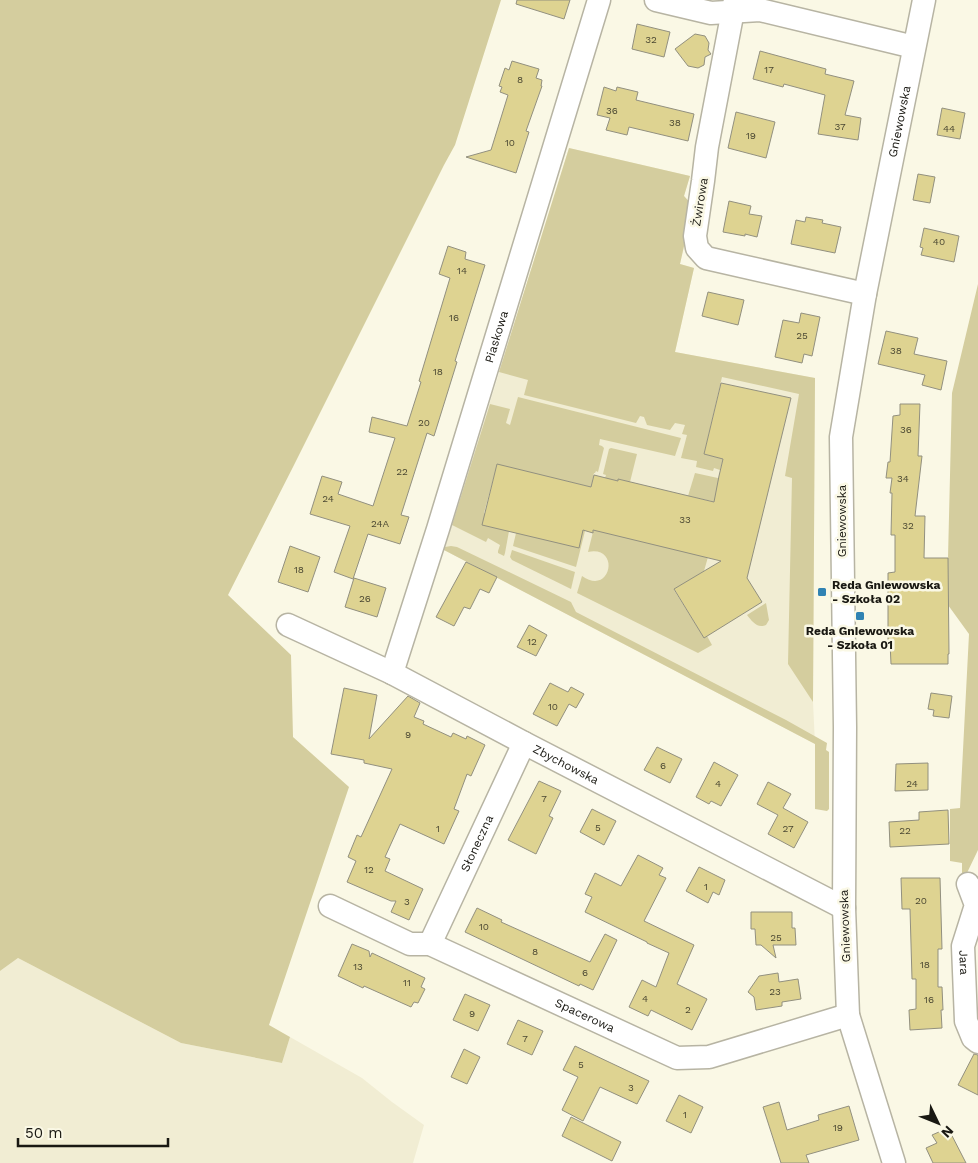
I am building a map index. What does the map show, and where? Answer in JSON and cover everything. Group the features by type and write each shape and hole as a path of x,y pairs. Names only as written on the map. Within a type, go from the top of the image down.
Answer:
{"street":[{"name":"Piaskowa","path":"392,673 438,530 599,0"},
{"path":"656,0 711,13 734,6 760,10 914,47"},
{"name":"Gniewowska","path":"894,1163 848,1015 844,908 841,437 865,294 924,0"},
{"name":"Żwirowa","path":"734,6 707,147 695,236 697,248 706,258 865,294"},
{"name":"Zbychowska","path":"288,625 392,673 844,908"},
{"name":"Słoneczna","path":"430,944 524,743"},
{"name":"Jara","path":"968,884 976,905 963,946 966,1021 973,1038 978,1042"},
{"name":"Spacerowa","path":"330,906 410,944 430,944 677,1058 709,1056 848,1015"}],"shaded area":[{"path":"0,0 501,0 455,145 228,595 291,655 293,737 349,787 269,1025 290,1037 282,1063 181,1043 18,958 0,971"},
{"path":"569,148 690,176 684,196 693,206 680,264 694,268 675,352 815,378 813,702 815,744 444,550"},
{"path":"569,148 690,176 684,196 693,206 680,264 694,268 675,352 815,378 813,702 788,664 792,478 785,476 799,394 722,377 704,454 723,459 720,470 714,468 713,471 696,467 697,461 681,458 687,435 682,434 685,425 675,423 670,430 647,425 644,417 640,416 636,423 524,395 528,380 499,372"},
{"path":"978,284 978,850 966,875 962,874 962,863 950,861 950,809 960,808 969,634 948,605 948,558 952,393"},
{"path":"518,397 681,438 675,456 600,439 599,445 604,448 598,472 594,473 591,487 497,465 484,513 509,531 504,556 498,553 500,545 488,538 486,542 452,525 490,404 510,409 506,423 510,425"},
{"path":"609,449 637,454 630,482 605,478 606,475 603,474"},
{"path":"695,473 727,480 721,503 688,496"},
{"path":"594,528 708,557 704,571 674,590 704,638 707,636 712,645 698,653 577,593 582,576 592,581 600,580 605,576 608,569 608,562 605,556 598,552 588,552"},
{"path":"585,531 576,567 513,546 516,533"},
{"path":"445,547 457,547 571,602 576,612 827,743 826,750 829,752 829,809 827,811 815,809 815,744 444,550"},
{"path":"512,550 575,572 571,589 512,560 510,557"},
{"path":"766,603 769,620 766,625 757,625 747,615"},
{"path":"18,958 181,1043 282,1063 290,1037 362,1078 424,1125 413,1163 0,1163 0,971"}],"building":[{"path":"517,0 570,0 564,19 516,4"},
{"path":"637,24 670,32 664,57 632,49"},
{"path":"695,34 705,36 709,43 708,50 711,54 705,57 704,65 698,68 688,66 675,49"},
{"path":"760,51 826,69 825,74 854,81 845,115 861,118 858,140 818,134 825,95 784,84 783,87 753,79"},
{"path":"512,61 539,69 536,78 542,80 542,86 526,131 529,132 516,173 466,157 491,150 508,95 500,92 502,87 499,86 505,68 509,70"},
{"path":"604,87 616,91 617,87 638,92 636,100 694,114 688,141 629,127 627,135 606,130 610,118 597,115"},
{"path":"942,108 965,113 960,139 937,135"},
{"path":"736,112 775,122 766,158 728,148"},
{"path":"918,174 935,177 930,203 913,200"},
{"path":"729,201 751,206 749,214 762,216 757,237 723,232"},
{"path":"806,217 823,220 822,223 841,227 835,253 791,244 796,220 805,222"},
{"path":"924,228 959,236 954,262 921,255 923,248 920,247"},
{"path":"448,246 466,252 465,259 485,265 434,436 427,433 401,515 409,517 400,544 368,534 353,579 334,572 350,526 310,514 322,476 342,482 338,494 373,506 395,438 369,432 372,417 407,426 450,278 439,274"},
{"path":"708,292 744,300 738,325 702,316"},
{"path":"801,313 820,317 812,356 804,354 802,363 775,357 783,320 799,323"},
{"path":"886,331 918,338 914,354 947,361 941,390 922,385 925,375 878,364"},
{"path":"721,383 791,398 747,578 762,602 704,638 674,589 721,561 593,530 593,533 583,530 579,548 482,525 497,464 591,487 594,475 714,502 723,459 704,454"},
{"path":"900,404 920,404 918,456 922,456 915,516 925,516 924,558 948,558 948,664 891,664 890,642 888,642 888,573 895,572 895,535 891,535 892,493 890,493 892,478 886,478 888,462 890,462 893,416 900,415"},
{"path":"290,546 320,557 308,592 278,582"},
{"path":"466,562 497,577 489,593 480,589 470,609 464,607 454,626 436,617"},
{"path":"354,578 386,588 377,617 345,607"},
{"path":"529,625 547,635 536,656 517,647"},
{"path":"550,683 568,692 571,687 584,694 576,708 569,704 557,726 533,714"},
{"path":"344,688 377,695 369,739 408,696 420,703 414,717 424,721 423,724 451,737 453,733 466,739 467,736 485,745 471,776 467,774 454,809 459,811 444,844 400,824 385,857 390,859 385,871 423,889 409,920 391,912 396,901 391,901 347,882 356,861 348,857 357,835 361,837 392,769 364,763 364,760 331,754"},
{"path":"931,693 952,696 949,718 933,716 934,710 928,709"},
{"path":"657,747 682,759 670,783 644,770"},
{"path":"714,762 738,775 721,806 711,801 709,804 696,797"},
{"path":"928,763 928,790 895,791 896,764"},
{"path":"539,781 561,791 549,816 553,818 536,854 508,840"},
{"path":"768,782 791,794 783,808 808,822 794,848 768,834 778,815 757,804"},
{"path":"592,809 616,821 604,845 580,832"},
{"path":"948,810 949,844 890,847 889,822 919,820 919,812"},
{"path":"638,855 663,868 659,875 666,878 644,921 694,945 677,984 707,999 692,1030 651,1010 648,1016 629,1007 642,980 656,987 669,953 585,912 592,897 585,894 595,873 621,886"},
{"path":"699,867 725,880 719,895 713,892 708,903 686,891"},
{"path":"901,878 940,878 942,949 938,949 938,987 942,987 942,1028 910,1030 909,1010 916,1009 916,979 912,979 910,909 902,909"},
{"path":"477,908 502,920 501,922 590,962 605,934 617,940 593,990 580,984 579,986 465,932"},
{"path":"751,912 792,912 792,928 795,928 796,945 773,945 776,958 761,945 756,945 755,929 751,929"},
{"path":"352,944 369,951 370,957 372,953 425,978 421,987 425,989 418,1003 414,1002 411,1007 338,976"},
{"path":"778,973 779,982 798,979 801,999 782,1002 782,1006 756,1010 754,997 748,992 759,976"},
{"path":"465,994 490,1005 478,1031 453,1020"},
{"path":"518,1020 543,1031 532,1055 507,1044"},
{"path":"575,1046 649,1081 637,1104 600,1087 583,1121 562,1110 578,1077 563,1070"},
{"path":"464,1049 480,1057 467,1084 451,1077"},
{"path":"974,1054 978,1055 978,1095 958,1085"},
{"path":"679,1095 703,1107 691,1133 666,1121"},
{"path":"779,1102 787,1130 819,1120 818,1115 849,1106 859,1140 806,1155 809,1163 781,1163 763,1107"},
{"path":"571,1117 621,1142 612,1161 562,1136"},
{"path":"948,1128 966,1163 933,1163 926,1148 937,1143 932,1135"}],"place":[{"name":"Reda Gniewowska - Szkoła 02","path":"822,592"},
{"name":"Reda Gniewowska - Szkoła 01","path":"860,616"}]}
